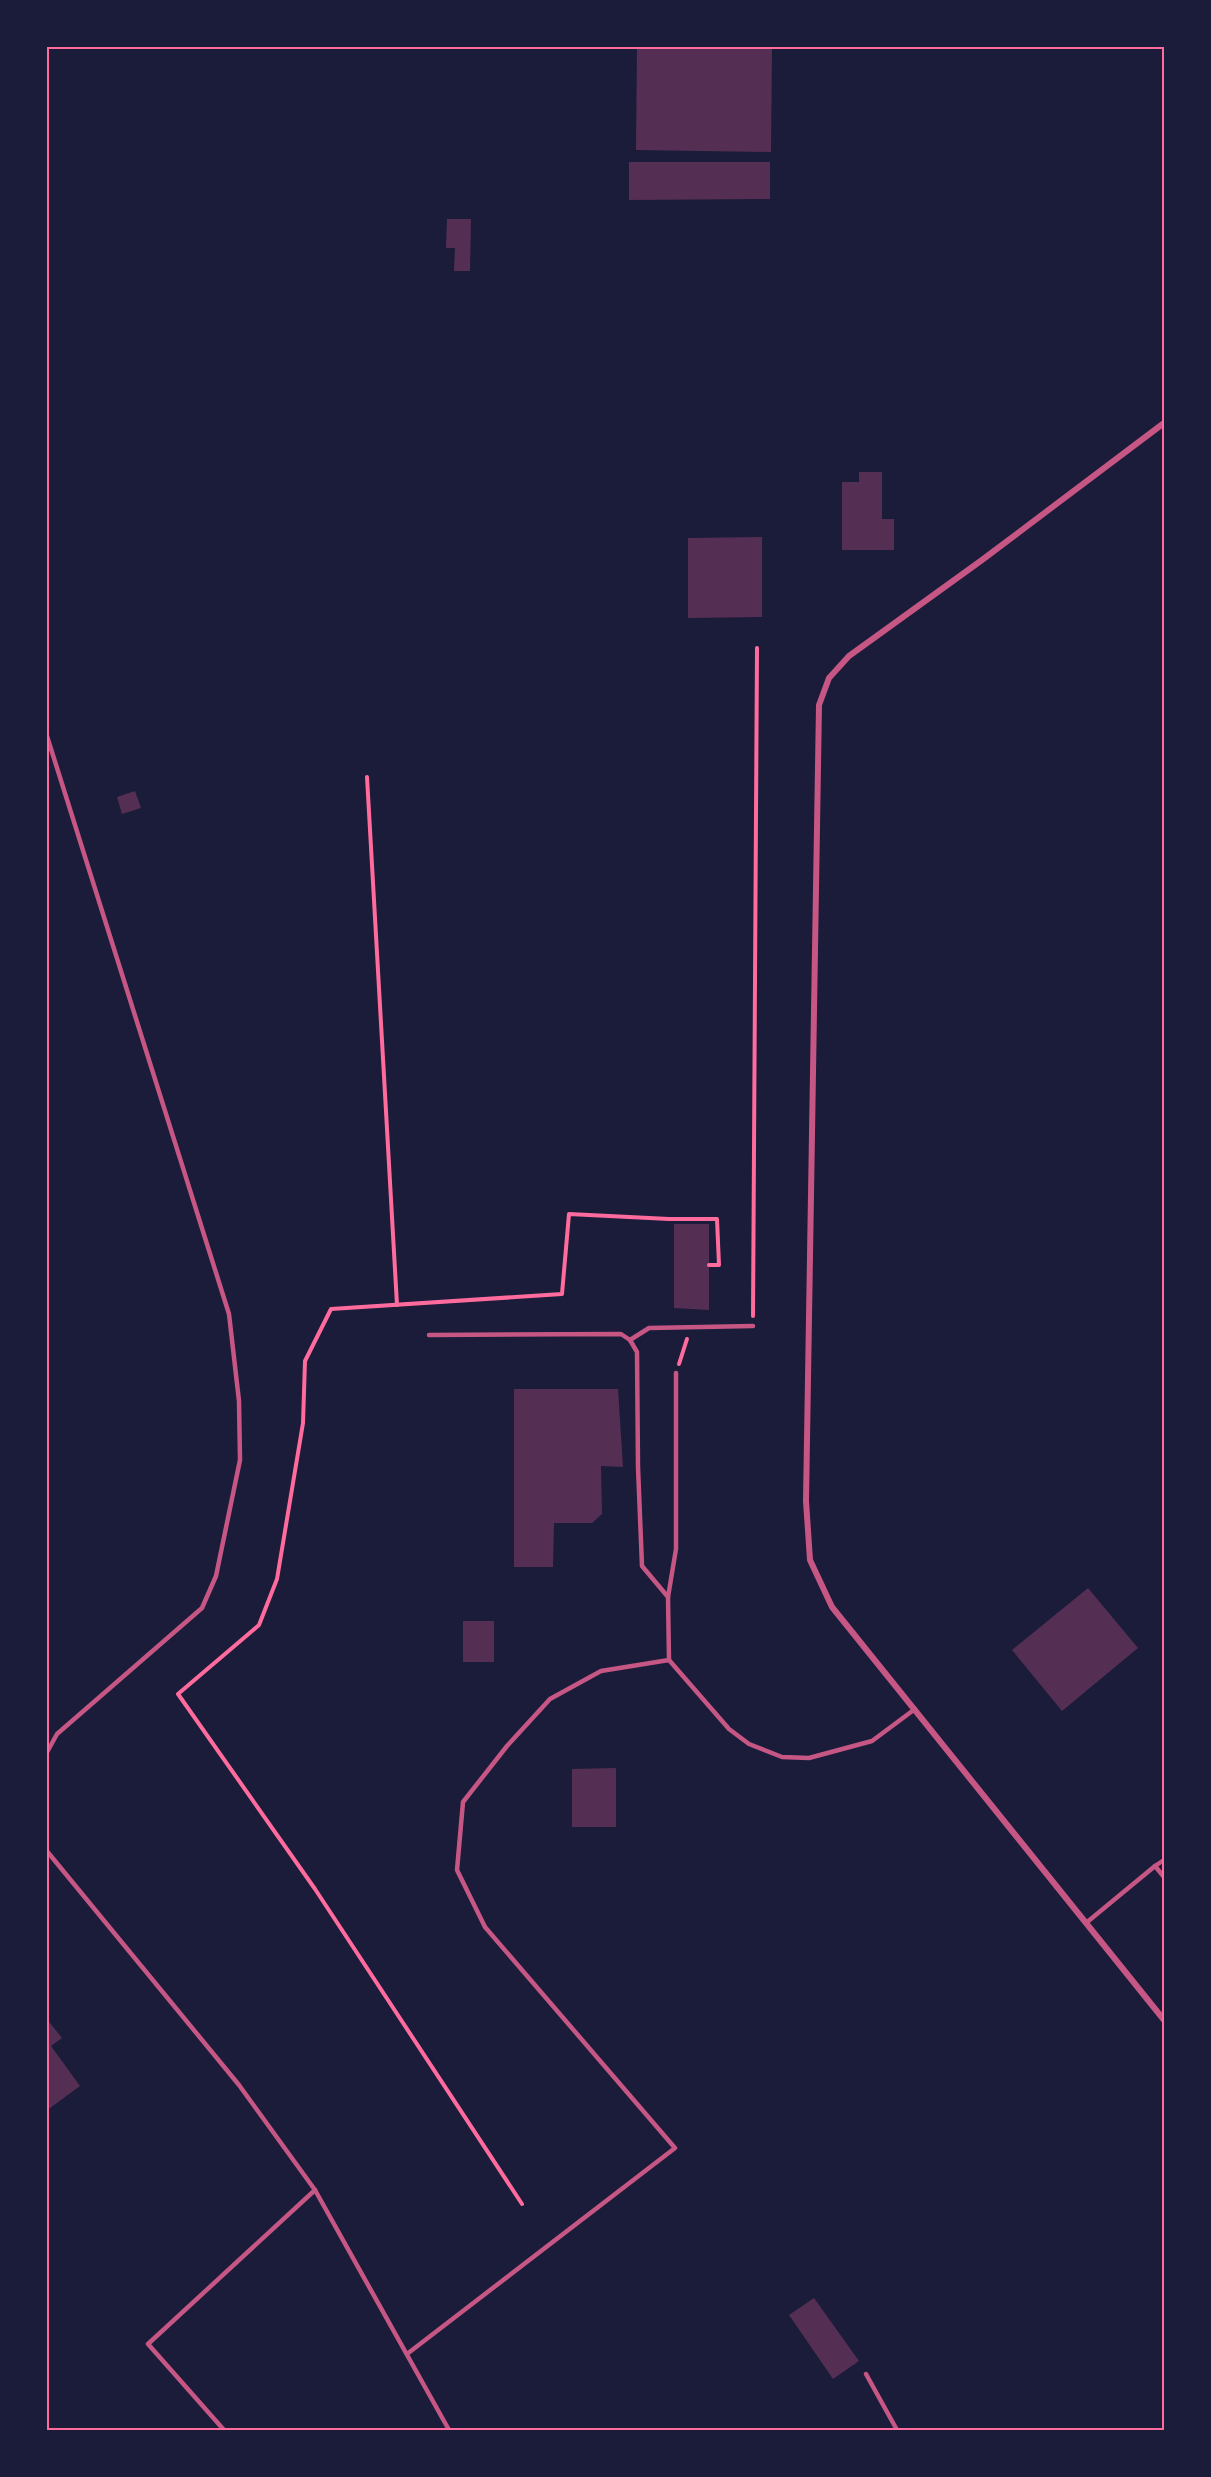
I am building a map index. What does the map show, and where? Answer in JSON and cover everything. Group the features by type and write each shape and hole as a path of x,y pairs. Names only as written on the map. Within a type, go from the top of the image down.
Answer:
{"street":[{"path":"1164,423 982,560 849,656 829,678 819,705 806,1501 810,1560 832,1606 1164,2020"}],"lane":[{"path":"46,733 229,1314 239,1401 240,1460 216,1576 202,1608 57,1734 46,1754"},
{"path":"630,1340 649,1328 753,1326"},
{"path":"429,1335 621,1334 630,1340 637,1353 642,1566 668,1597"},
{"path":"676,1373 676,1549 668,1597 669,1660 729,1729 749,1744 782,1757 809,1758 872,1741 915,1709"},
{"path":"406,2354 675,2148 485,1927 457,1870 463,1802 507,1746 550,1699 601,1671 669,1660"},
{"path":"46,1850 239,2085 315,2190 449,2430"},
{"path":"1086,1923 1164,1860"},
{"path":"1155,1866 1164,1877"},
{"path":"224,2430 148,2344 315,2190"},
{"path":"866,2373 897,2430"}],"path":[{"path":"753,1326 757,648"},
{"path":"366,777 397,1305"},
{"path":"522,2204 315,1889 178,1694 259,1625 274,1588 287,1525 303,1423 305,1361 331,1309 562,1294 569,1214 689,1221 717,1219 719,1265 709,1265"}],"building":[{"path":"637,46 772,46 771,152 636,150"},
{"path":"629,162 770,162 770,199 629,200"},
{"path":"447,219 471,219 470,271 454,271 455,248 446,248"},
{"path":"859,472 882,472 882,519 894,519 894,550 842,550 842,482 859,482"},
{"path":"762,537 762,617 688,618 688,538"},
{"path":"135,791 141,808 122,814 117,797"},
{"path":"674,1224 709,1224 709,1310 674,1308"},
{"path":"514,1389 618,1389 623,1467 601,1466 602,1514 592,1523 554,1523 553,1567 514,1567"},
{"path":"1088,1588 1138,1648 1062,1711 1012,1650"},
{"path":"463,1621 494,1621 494,1662 463,1662"},
{"path":"616,1768 616,1827 572,1827 572,1769"},
{"path":"46,2018 62,2038 51,2046 80,2086 46,2111"},
{"path":"814,2298 859,2361 833,2379 789,2315"}]}
